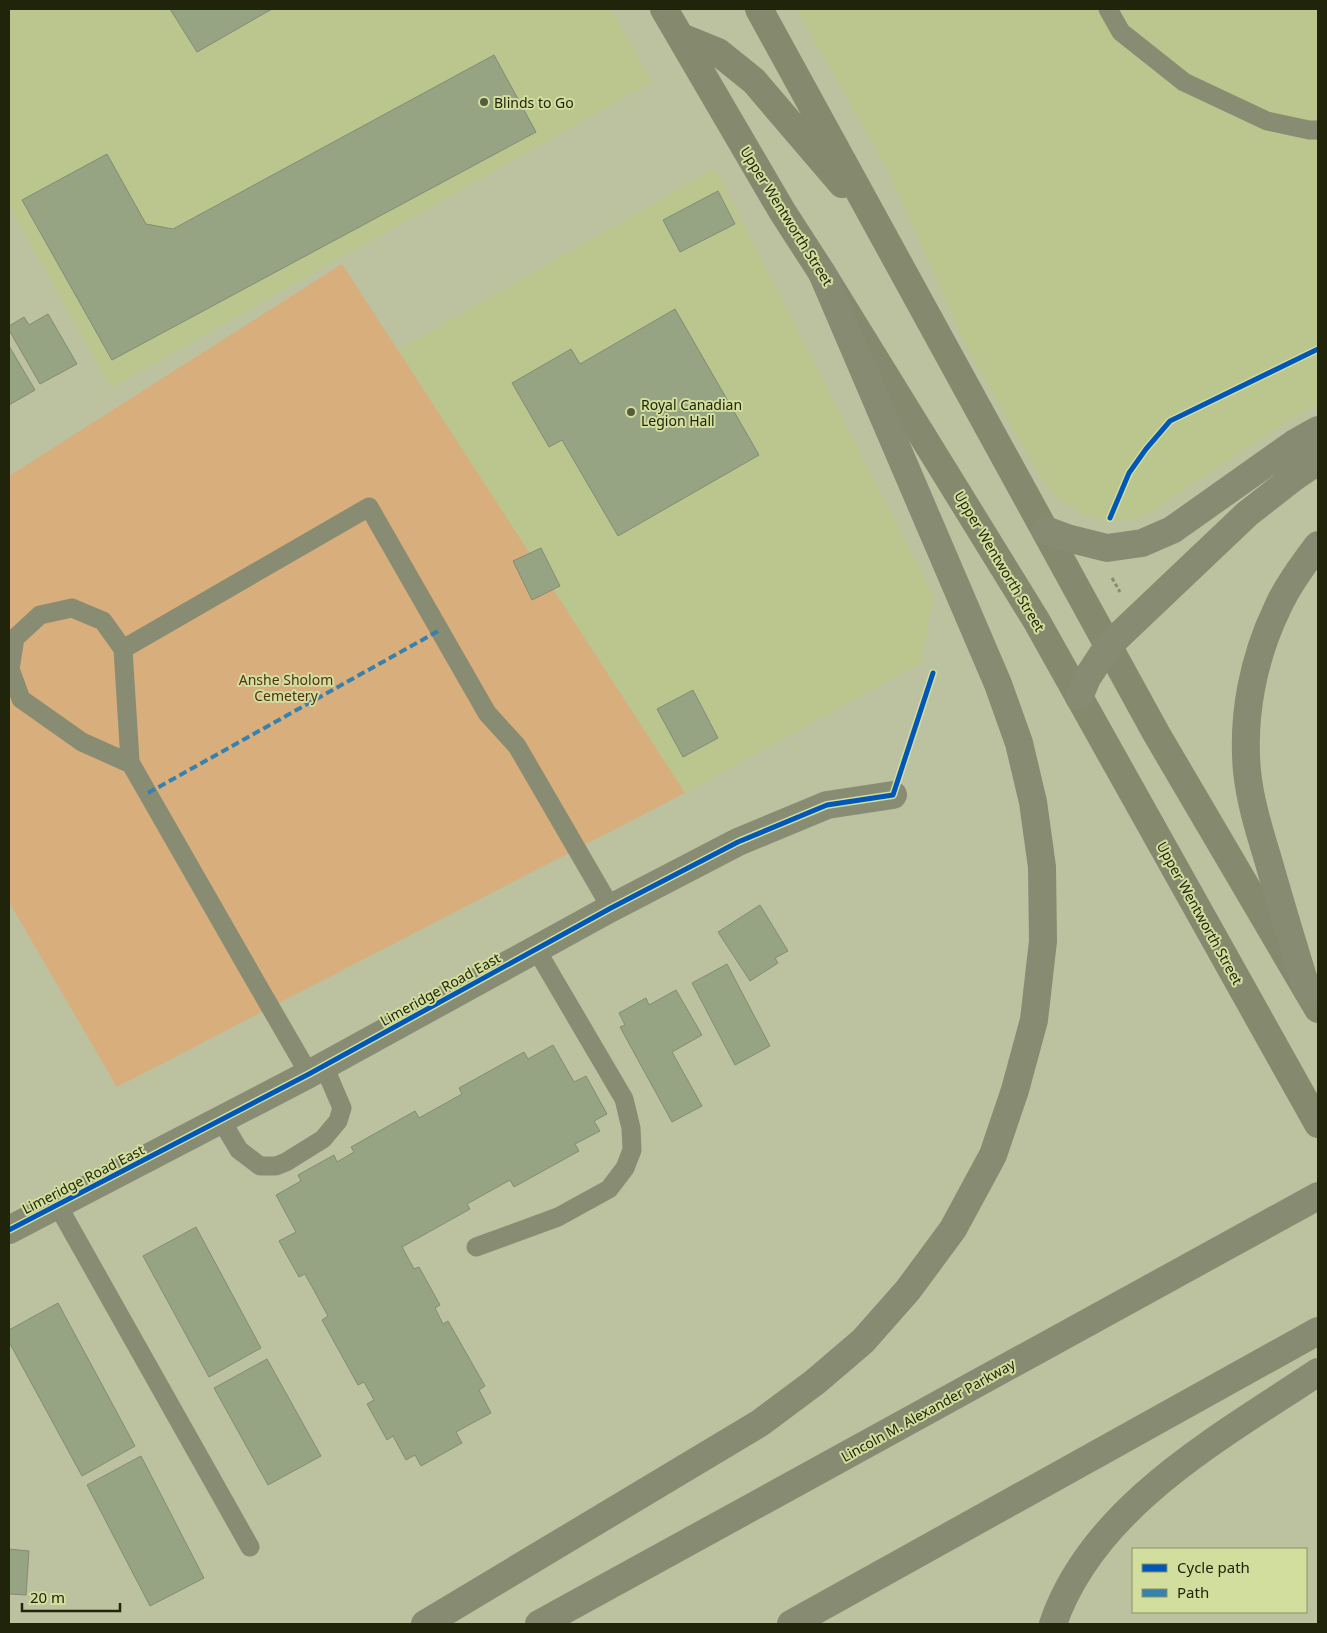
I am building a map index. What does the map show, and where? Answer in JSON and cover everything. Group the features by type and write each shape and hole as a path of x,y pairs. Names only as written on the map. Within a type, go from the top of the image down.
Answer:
{"highway":[{"path":"425,1624 760,1423 815,1382 863,1341 908,1290 953,1229 993,1154 1015,1090 1034,1020 1043,941 1042,867 1033,802 1019,743 998,684 822,273"},
{"path":"1045,530 1067,538 1107,548 1142,543 1172,530 1295,443 1318,430"},
{"path":"1079,696 1087,678 1108,646 1247,514 1318,461"},
{"path":"1313,999 1253,810 1245,747 1248,704 1259,654 1277,608 1301,568 1318,545"},
{"path":"1286,1213 1318,1189"},
{"name":"Lincoln M. Alexander Parkway","path":"539,1624 1318,1196"},
{"path":"791,1624 1318,1331"},
{"path":"1053,1624 1058,1609 1084,1562 1114,1524 1156,1485 1206,1447 1318,1372"}],"main road":[{"name":"Upper Wentworth Street","path":"664,9 782,211 1036,620 1318,1124"},
{"path":"759,9 1156,733 1313,999"},
{"path":"681,37 718,52 754,82 878,226"}],"street":[{"name":"Limeridge Road East","path":"9,1230 316,1070 611,908 738,842 827,805 893,795"}],"lane":[{"path":"1108,9 1121,32 1184,82 1267,122 1318,130"},
{"path":"123,649 369,507 487,713 517,746 611,908"},
{"path":"131,764 82,742 21,699 10,669 15,638 40,615 72,608 104,621 123,649 131,764 316,1070 342,1108 338,1121 323,1139 286,1162 276,1166 260,1166 239,1150 221,1120"},
{"path":"476,1247 558,1217 609,1189 625,1168 632,1150 631,1128 624,1099 536,949"},
{"path":"58,1206 250,1547"}],"path":[{"path":"1108,572 1123,598"}],"shaded area":[{"path":"9,9 611,9 652,82 111,388 9,207"},
{"path":"796,9 1318,9 1318,404 1272,431 1143,517 1112,521 1083,515 1057,498 1038,473 965,344 887,169"},
{"path":"715,168 934,597 921,663 685,793 398,350"}],"green space":[{"name":"Anshe Sholom Cemetery","path":"342,264 685,793 117,1087 9,902 9,476"}],"building":[{"path":"170,9 272,9 197,52"},
{"path":"494,55 536,132 112,360 22,200 107,154 146,224 173,229"},
{"path":"718,191 735,224 680,252 663,220"},
{"name":"Royal Canadian Legion Hall","path":"675,309 759,455 618,536 562,440 549,447 512,383 571,349 580,364"},
{"path":"48,314 77,364 40,384 9,330 9,326 24,317 29,325"},
{"path":"9,346 35,390 9,405"},
{"path":"541,548 560,586 532,600 513,561"},
{"path":"693,690 718,738 683,757 657,709"},
{"path":"760,905 788,951 775,958 778,963 750,981 718,932"},
{"path":"727,964 770,1046 735,1065 692,983"},
{"path":"676,990 702,1035 672,1052 702,1106 672,1122 620,1027 625,1025 619,1013 646,998 649,1005"},
{"path":"553,1045 574,1082 586,1076 607,1114 594,1121 600,1131 575,1144 579,1151 514,1187 510,1180 467,1204 470,1209 402,1247 414,1269 419,1267 440,1305 435,1308 443,1324 448,1321 485,1386 479,1390 491,1413 456,1432 462,1443 421,1466 415,1455 406,1460 393,1436 387,1440 367,1404 374,1400 364,1382 358,1385 322,1320 328,1316 305,1274 299,1277 279,1241 296,1232 276,1195 301,1181 298,1175 334,1155 337,1162 354,1152 351,1147 415,1111 419,1118 462,1094 459,1088 524,1052 528,1059"},
{"path":"196,1227 261,1348 209,1377 143,1256"},
{"path":"58,1303 135,1446 82,1476 9,1342 9,1330"},
{"path":"267,1359 321,1456 268,1485 214,1388"},
{"path":"141,1456 204,1578 150,1606 87,1485"},
{"path":"9,1549 29,1551 26,1595 9,1594"}],"marked path":[{"path":"148,793 440,630"}],"cycle path":[{"path":"1110,518 1129,473 1146,449 1170,421 1318,349"},
{"path":"9,1230 309,1074 611,908 738,842 827,805 893,795 933,673"}],"place":[{"name":"Blinds to Go","path":"484,102"},
{"name":"Royal Canadian Legion Hall","path":"631,412"}]}
